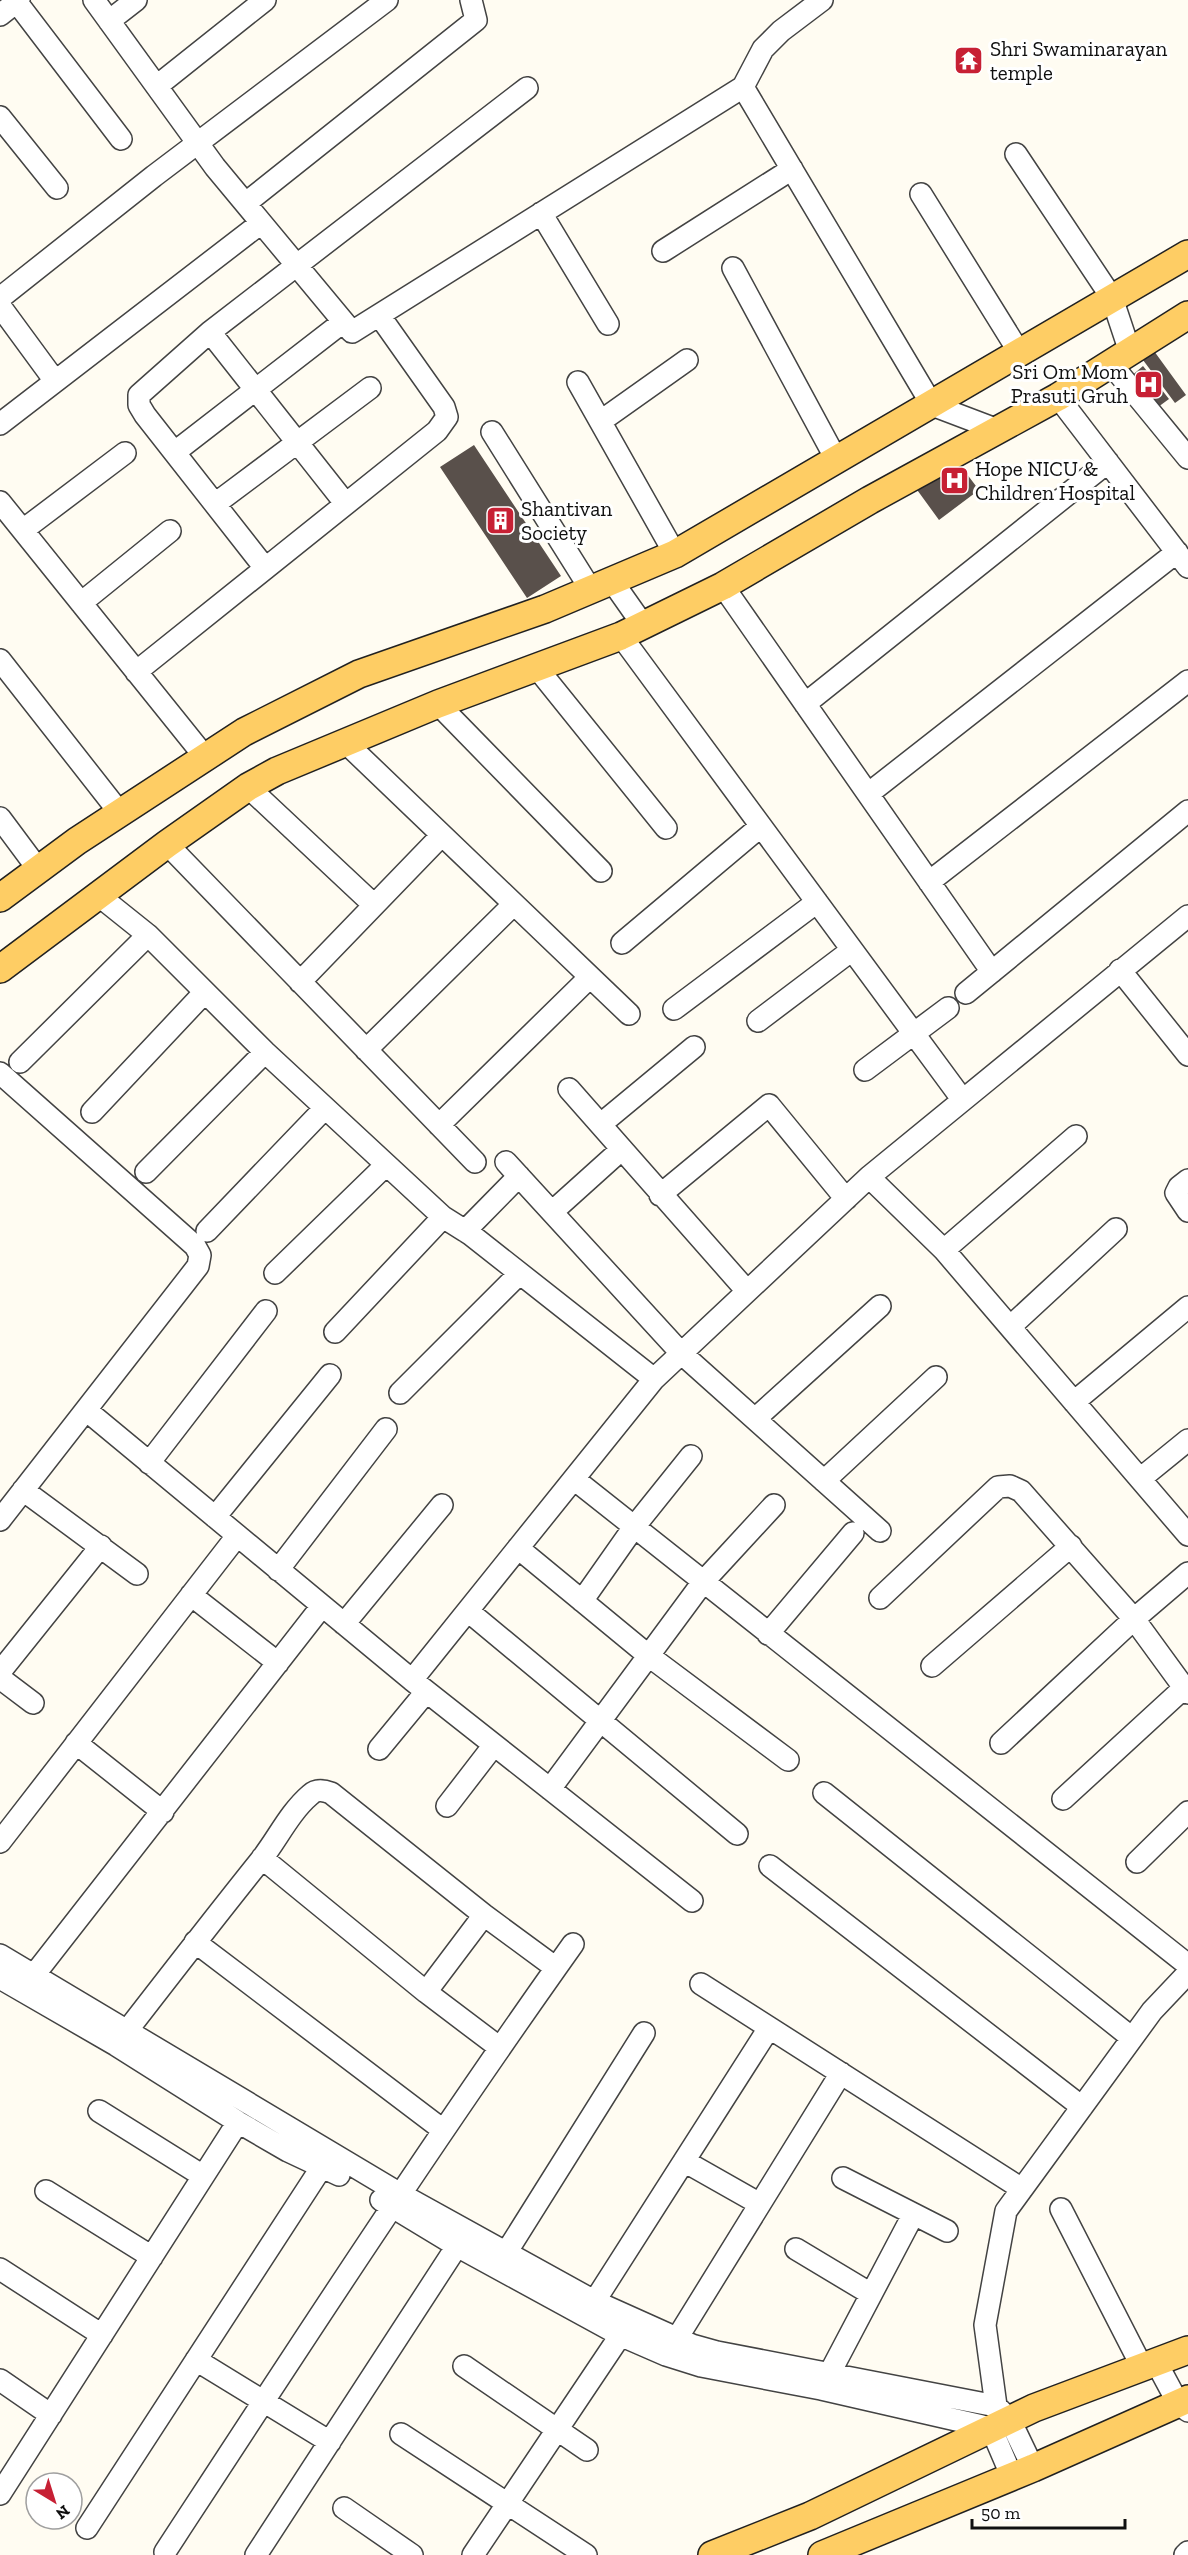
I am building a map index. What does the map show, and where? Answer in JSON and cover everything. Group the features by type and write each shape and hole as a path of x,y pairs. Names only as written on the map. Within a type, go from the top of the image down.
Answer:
{"main road":[{"path":"0,898 120,813 244,732 359,674 544,609 675,554 1188,254"},
{"path":"0,969 167,844 248,787 277,771 344,741 632,630 723,586 870,500 1058,397 1188,315"},
{"path":"712,2555 810,2516 999,2418 1034,2408 1188,2351"},
{"path":"822,2555 1185,2404"}],"street":[{"path":"0,15 17,0 121,139"},
{"path":"94,0 198,144 352,332 743,87 763,49 781,31 822,0"},
{"path":"109,21 136,0"},
{"path":"157,86 265,0"},
{"path":"0,298 153,176 387,0"},
{"path":"246,204 476,20 471,0"},
{"path":"743,87 932,405 999,430"},
{"path":"265,568 139,405 139,395 210,332 527,88"},
{"path":"0,117 57,188"},
{"path":"1016,154 1112,298 1120,358 1188,458"},
{"path":"663,251 792,169"},
{"path":"921,194 1019,352"},
{"path":"541,213 608,324"},
{"path":"0,424 261,223"},
{"path":"733,268 836,459"},
{"path":"0,306 55,381"},
{"path":"136,672 437,431 447,417 444,407 379,315"},
{"path":"175,452 344,322"},
{"path":"210,332 345,503"},
{"path":"600,421 687,360"},
{"path":"578,381 675,554"},
{"path":"215,504 370,388"},
{"path":"868,794 1183,560 1058,397"},
{"path":"492,432 632,630 761,826 962,1099"},
{"path":"22,530 124,453"},
{"path":"805,704 1108,462"},
{"path":"0,502 205,757"},
{"path":"81,603 171,531"},
{"path":"723,586 992,972"},
{"path":"0,660 120,813"},
{"path":"537,668 666,828"},
{"path":"929,882 1188,681"},
{"path":"438,704 601,871"},
{"path":"344,741 629,1014"},
{"path":"248,787 374,904"},
{"path":"966,993 1188,811"},
{"path":"0,818 38,869"},
{"path":"622,943 761,826"},
{"path":"300,982 442,835"},
{"path":"167,844 475,1162"},
{"path":"98,895 148,935 204,993 443,1217 465,1231 654,1379"},
{"path":"674,1010 817,902"},
{"path":"366,1050 514,904"},
{"path":"379,1749 468,1611 654,1379 869,1177 1188,916"},
{"path":"20,1062 148,935"},
{"path":"758,1022 852,950"},
{"path":"1120,970 1188,1055"},
{"path":"439,1125 590,977"},
{"path":"92,1113 204,993"},
{"path":"865,1070 948,1008"},
{"path":"601,1124 694,1047"},
{"path":"146,1172 266,1052"},
{"path":"0,1073 195,1245 201,1255 198,1266 0,1520"},
{"path":"569,1089 660,1195 747,1291"},
{"path":"660,1195 769,1105 846,1199"},
{"path":"207,1231 326,1108"},
{"path":"944,1250 1076,1136"},
{"path":"552,1212 622,1149"},
{"path":"275,1273 386,1165"},
{"path":"465,1231 513,1169 681,1353 880,1531"},
{"path":"869,1177 944,1250 1188,1535"},
{"path":"1188,1180 1179,1187 1176,1193 1188,1211"},
{"path":"335,1332 443,1217"},
{"path":"1010,1327 1116,1229"},
{"path":"400,1393 519,1274"},
{"path":"755,1419 880,1306"},
{"path":"1074,1402 1188,1307"},
{"path":"149,1463 266,1311"},
{"path":"215,1517 330,1375"},
{"path":"824,1481 936,1377"},
{"path":"86,1410 419,1686 692,1901"},
{"path":"278,1569 386,1429"},
{"path":"1140,1479 1188,1440"},
{"path":"582,1601 634,1527 690,1456"},
{"path":"574,1479 1188,1965"},
{"path":"880,1598 998,1487 1010,1486 1021,1491 1134,1619 1186,1691 1063,1799"},
{"path":"23,1490 137,1574"},
{"path":"344,1624 442,1505"},
{"path":"550,1789 602,1722 703,1582 774,1505"},
{"path":"768,1634 853,1533"},
{"path":"0,1842 237,1536"},
{"path":"0,1672 101,1546"},
{"path":"932,1666 1071,1546"},
{"path":"518,1548 649,1656 788,1760"},
{"path":"1001,1743 1134,1619 1188,1573"},
{"path":"191,1595 278,1663"},
{"path":"29,1982 322,1606"},
{"path":"468,1611 737,1834"},
{"path":"0,1678 33,1704"},
{"path":"76,1743 163,1812"},
{"path":"447,1806 494,1745"},
{"path":"121,2039 262,1858 297,1809 311,1793 321,1790 331,1793 484,1915 556,1968"},
{"path":"824,1793 1132,2038"},
{"path":"1137,1862 1188,1812"},
{"path":"262,1858 426,1992 500,2048"},
{"path":"770,1866 1082,2107"},
{"path":"426,1992 484,1915"},
{"path":"195,1942 443,2130"},
{"path":"165,2552 443,2130 573,1944"},
{"path":"0,1955 29,1982 121,2039 398,2201 590,2308 672,2346 701,2366 826,2381 999,2418"},
{"path":"1022,2472 999,2418 985,2325 1006,2211 1152,2011 1188,1972"},
{"path":"0,1978 29,1982"},
{"path":"701,1984 1022,2189"},
{"path":"590,2308 769,2028"},
{"path":"502,2259 644,2033"},
{"path":"121,2039 238,2122 288,2151 398,2201 457,2246 502,2259"},
{"path":"672,2346 841,2073"},
{"path":"99,2111 203,2176"},
{"path":"0,2494 238,2122"},
{"path":"684,2161 760,2204"},
{"path":"87,2528 323,2165"},
{"path":"843,2178 947,2230"},
{"path":"46,2191 152,2257"},
{"path":"1061,2209 1149,2365 1185,2404"},
{"path":"826,2381 914,2215"},
{"path":"256,2555 457,2246"},
{"path":"796,2249 871,2294"},
{"path":"0,2269 102,2335"},
{"path":"473,2555 626,2326"},
{"path":"196,2360 330,2442"},
{"path":"464,2366 587,2450"},
{"path":"0,2380 51,2415"},
{"path":"401,2434 586,2555"},
{"path":"344,2508 412,2555"}],"building":[{"path":"1154,351 1186,395 1175,403 1143,360"},
{"path":"1143,366 1169,399 1154,410 1129,378"},
{"name":"Shantivan Society","path":"474,445 561,576 527,598 440,467"},
{"path":"954,457 979,490 939,520 915,487"}],"place":[{"name":"Shri Swaminarayan temple","path":"969,61"},
{"name":"Sri Om Mom Prasuti Gruh","path":"1149,384"},
{"name":"Hope NICU & Children Hospital","path":"954,481"},
{"name":"Shantivan Society","path":"500,521"}]}
